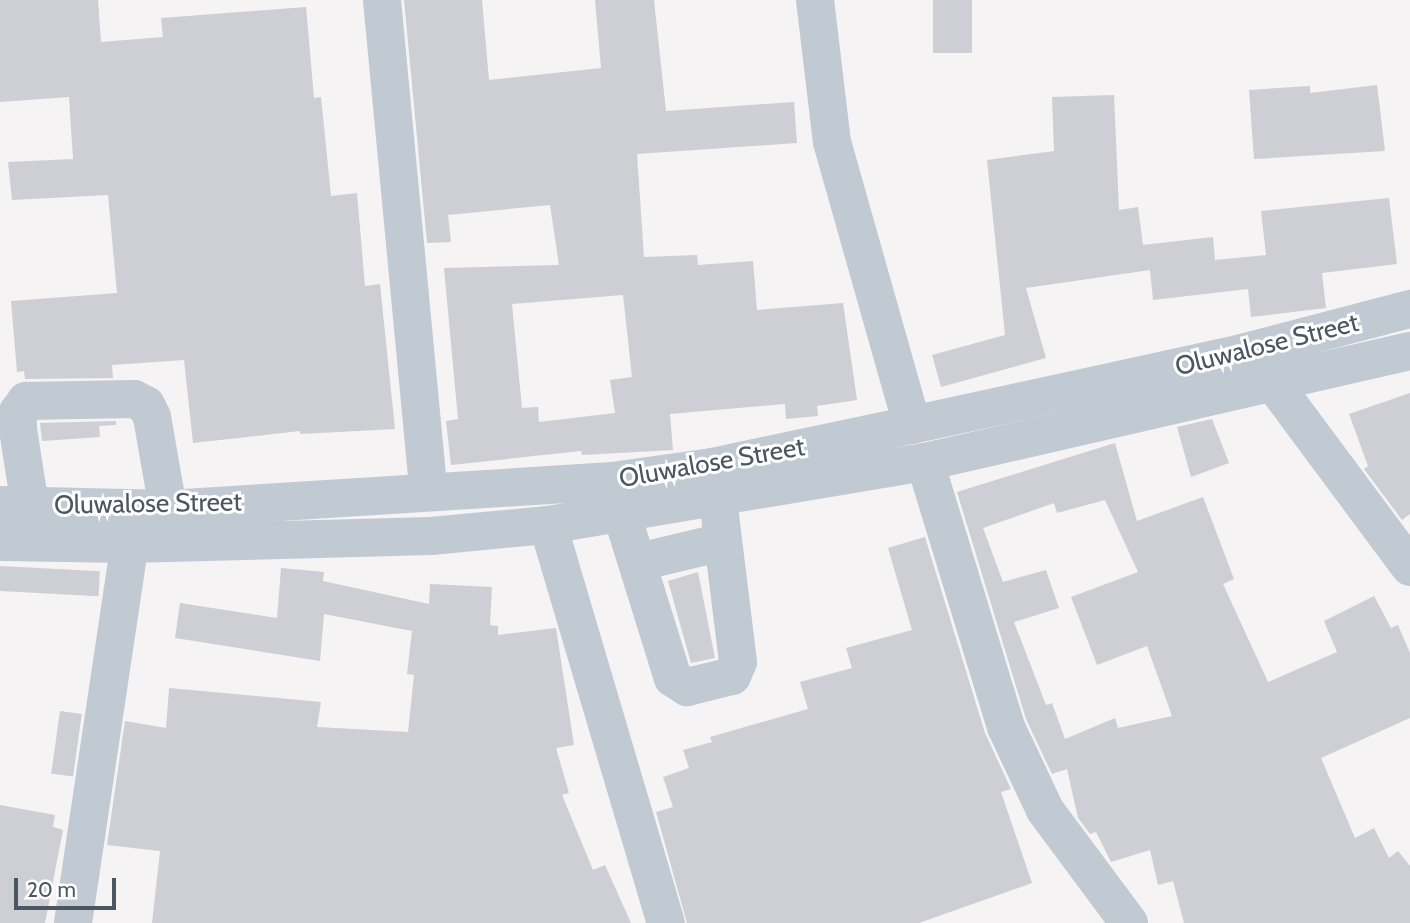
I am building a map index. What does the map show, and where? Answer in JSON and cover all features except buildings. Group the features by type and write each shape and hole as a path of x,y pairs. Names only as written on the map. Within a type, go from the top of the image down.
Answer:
{"street":[{"path":"382,0 428,489"},
{"path":"815,0 832,142 912,425"},
{"name":"Oluwalose Street","path":"15,506 144,521 431,536 548,525 617,498 712,467 1242,353 1410,309"},
{"name":"Oluwalose Street","path":"0,542 144,521 428,489 617,498 718,498 925,462 1410,351"},
{"path":"1274,384 1410,566"},
{"path":"15,506 18,412 26,401 134,399 146,405 152,417 144,521 74,923"},
{"path":"925,462 1006,727 1045,810 1129,923"},
{"path":"617,498 673,678 687,687 732,676 738,662 718,498"},
{"path":"548,525 666,923"},
{"path":"639,562 723,542"}]}
